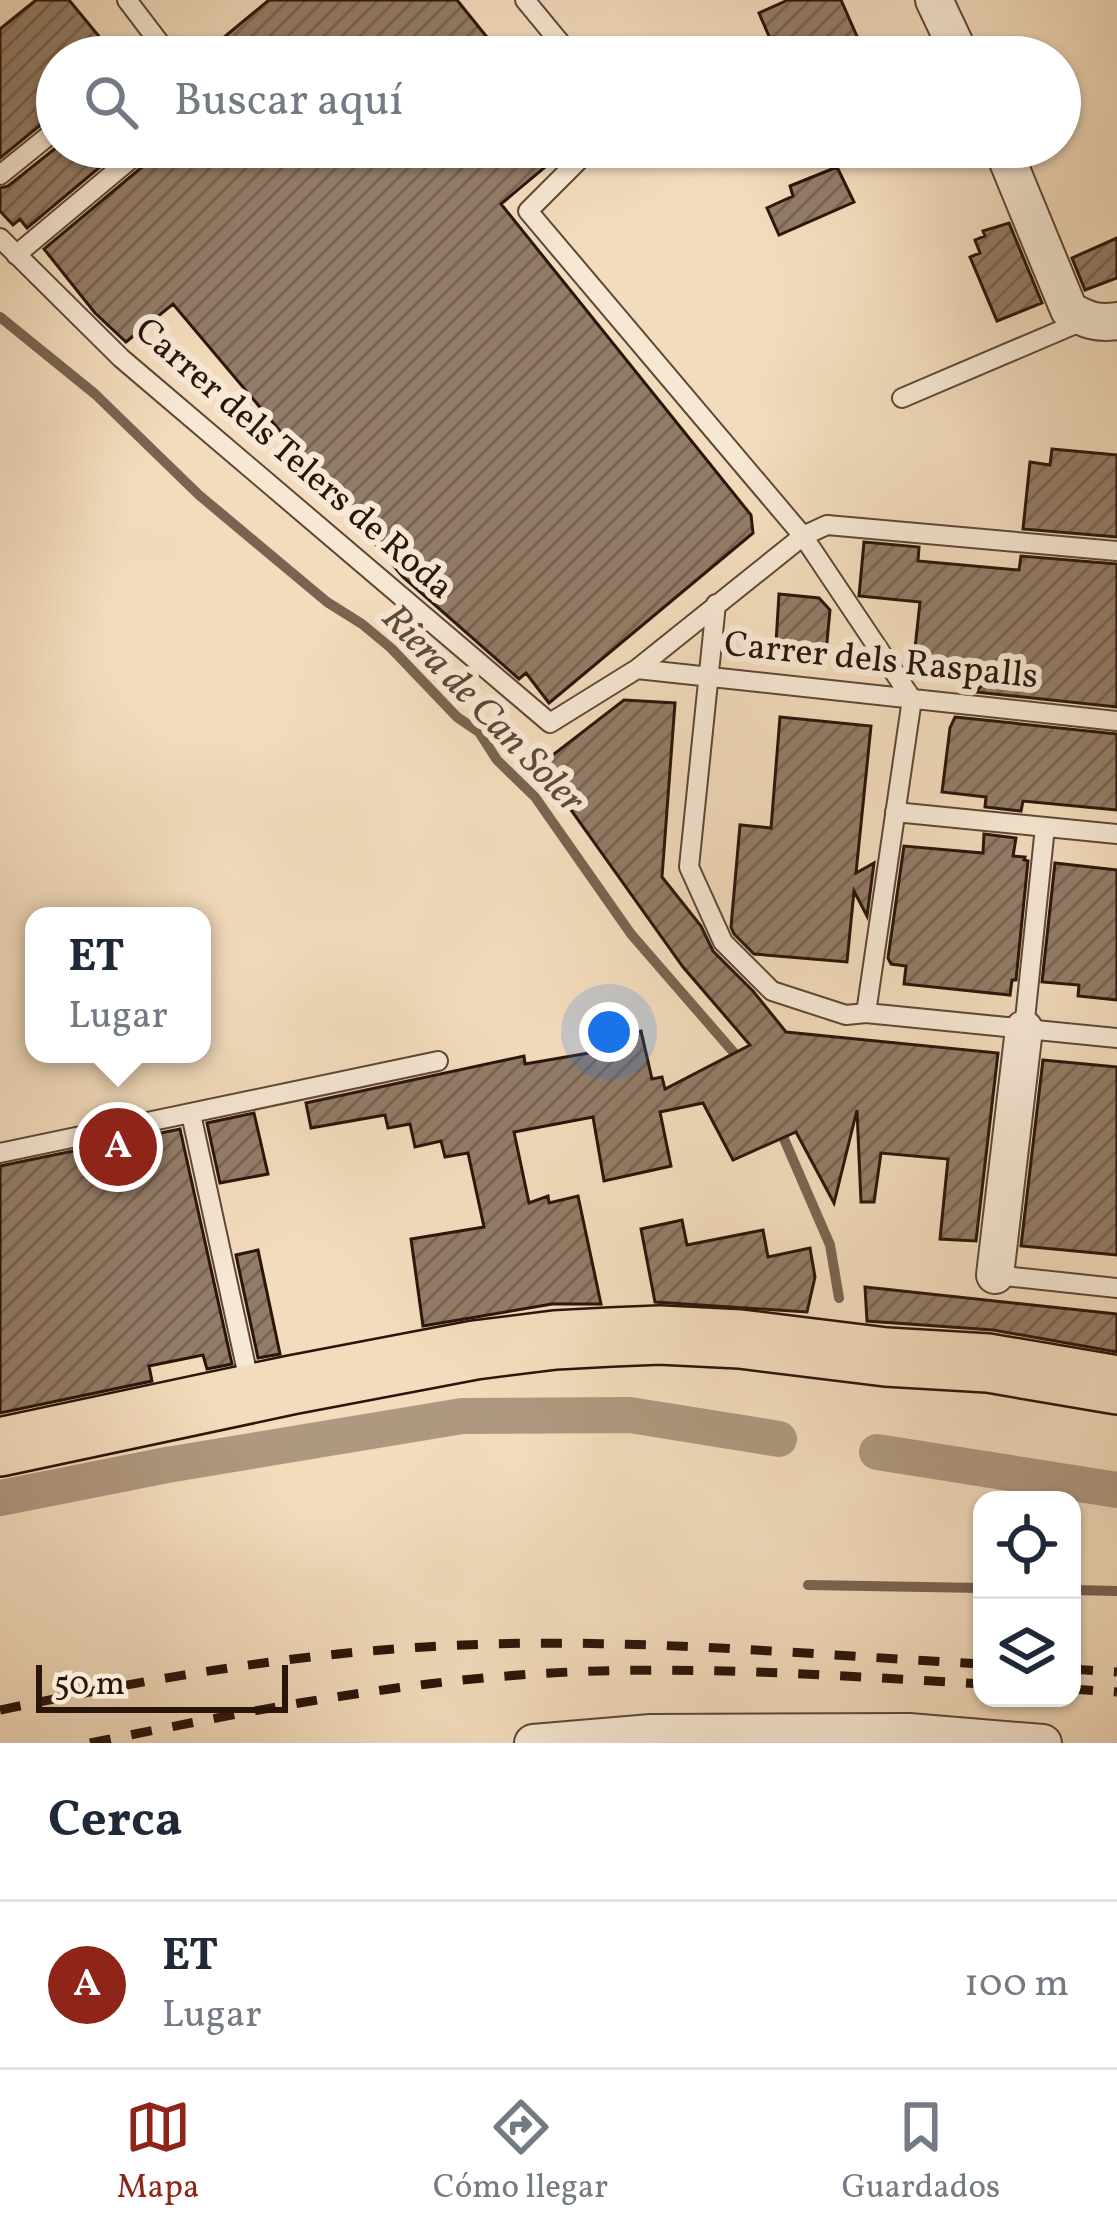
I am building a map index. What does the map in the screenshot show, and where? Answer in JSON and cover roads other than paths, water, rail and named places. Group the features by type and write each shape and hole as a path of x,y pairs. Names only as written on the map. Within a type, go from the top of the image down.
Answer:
{"main road":[{"path":"0,1447 475,1350 555,1340 708,1337 988,1363 1117,1385"},
{"path":"886,1357 1117,1420"}],"street":[{"path":"934,0 951,36"},
{"path":"1011,168 1069,310 1101,321"},
{"path":"995,1275 1024,1029"},
{"path":"533,1743 652,1733 909,1732 1043,1743"}],"lane":[{"path":"127,0 154,36"},
{"path":"525,0 555,36"},
{"path":"0,175 36,146"},
{"path":"16,256 120,168"},
{"path":"571,168 528,211 803,536 912,699 866,1012"},
{"name":"Carrer dels Telers de Roda","path":"0,238 121,358 550,723 637,669"},
{"path":"902,398 1101,321"},
{"path":"637,669 803,536 827,525 1117,550"},
{"path":"716,604 689,867 723,942 772,992 845,1015 866,1012 1117,1038"},
{"name":"Carrer dels Raspalls","path":"637,669 1117,721"},
{"path":"895,812 1117,834"},
{"path":"1024,1029 1045,827"},
{"path":"0,1153 438,1061"},
{"path":"190,1114 252,1394"},
{"path":"995,1275 1117,1288"}],"waterway":[{"name":"Riera de Can Soler","path":"0,317 95,394 199,495 327,602 391,648 457,717 479,732 497,760 535,797 631,934 742,1062"},
{"name":"Riera de Can Soler","path":"778,1125 830,1245 839,1298"},
{"path":"0,1498 462,1416 630,1415 779,1439"},
{"path":"877,1452 1117,1490"},
{"path":"808,1585 973,1588"},
{"path":"1081,1590 1117,1591"}],"railway":[{"path":"0,1710 211,1671 425,1647 634,1644 973,1663"},
{"path":"1081,1670 1117,1672"},
{"path":"90,1743 329,1698 509,1676 724,1671 973,1683"},
{"path":"1081,1690 1117,1692"}],"place":[{"name":"ET","path":"118,1147"}]}
